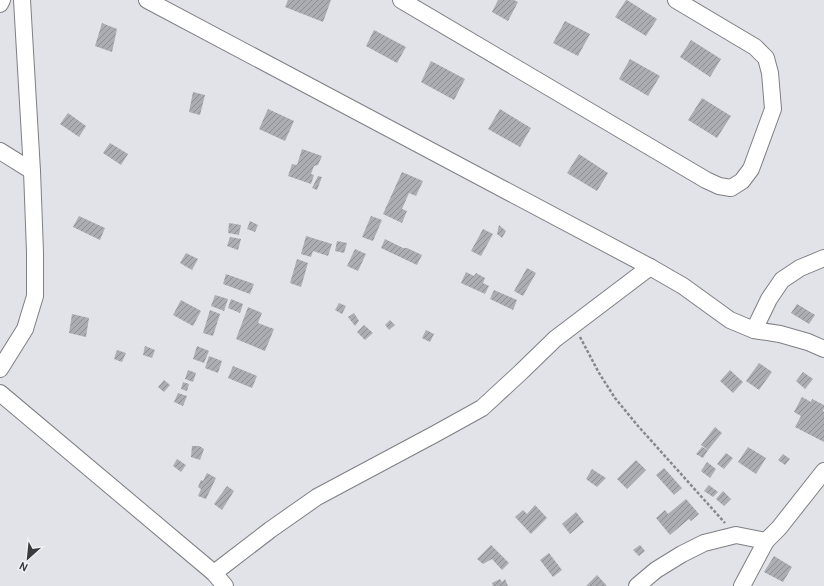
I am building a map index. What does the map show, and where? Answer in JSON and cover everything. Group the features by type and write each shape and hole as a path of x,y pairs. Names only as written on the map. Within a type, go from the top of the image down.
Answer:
{"street":[{"path":"0,4 2,0"},
{"path":"0,369 25,330 35,296 32,171 22,0"},
{"path":"147,0 650,267 683,286 730,320 754,330 780,334 808,342 824,349"},
{"path":"401,0 706,180 719,186 731,188 742,182 751,169 773,109 770,73 766,58 754,47 676,0"},
{"path":"0,151 32,171"},
{"path":"754,330 769,299 782,280 800,268 824,258"},
{"path":"214,573 270,530 318,497 422,442 482,408 554,339 650,267"},
{"path":"0,393 214,573 225,586"},
{"path":"742,586 766,541 779,528 824,472"},
{"path":"637,586 656,570 704,543 736,535 766,541"}],"path":[{"path":"574,324 599,373 615,398 638,426 736,535"}],"building":[{"path":"288,0 331,0 323,22 285,7"},
{"path":"498,0 514,0 518,2 508,21 492,12"},
{"path":"626,0 657,19 646,36 615,17"},
{"path":"565,21 590,34 578,56 553,43"},
{"path":"102,23 117,29 112,52 95,46"},
{"path":"374,30 406,47 397,63 366,46"},
{"path":"691,40 721,59 710,77 680,57"},
{"path":"630,59 660,76 648,96 619,79"},
{"path":"431,61 465,79 454,100 421,82"},
{"path":"193,92 205,95 200,115 189,112"},
{"path":"702,98 731,116 717,138 688,120"},
{"path":"268,109 294,121 285,141 259,129"},
{"path":"500,109 531,128 520,147 488,129"},
{"path":"68,113 86,126 79,137 60,124"},
{"path":"110,143 128,154 121,165 103,153"},
{"path":"302,149 322,156 318,165 314,166 311,174 314,175 311,184 288,176 292,164 297,165"},
{"path":"579,154 608,173 597,191 567,173"},
{"path":"402,172 423,181 416,196 409,193 402,209 407,211 402,223 383,214"},
{"path":"318,176 322,177 317,190 312,188"},
{"path":"79,216 105,228 100,240 73,227"},
{"path":"371,216 382,220 373,241 362,237"},
{"path":"250,221 258,225 255,232 247,229"},
{"path":"229,223 241,225 239,235 228,233"},
{"path":"499,225 506,231 502,238 497,234"},
{"path":"483,229 493,234 481,256 471,251"},
{"path":"306,236 332,244 328,256 313,251 311,257 301,254"},
{"path":"230,237 241,239 238,250 227,246"},
{"path":"385,239 422,255 417,265 381,248"},
{"path":"337,241 347,243 344,253 335,251"},
{"path":"355,249 366,254 358,271 347,266"},
{"path":"186,253 198,259 192,270 180,263"},
{"path":"297,259 308,263 301,287 290,283"},
{"path":"527,268 536,273 523,296 514,291"},
{"path":"466,272 474,276 476,273 485,278 483,283 489,286 485,294 461,283"},
{"path":"226,274 254,284 250,294 223,284"},
{"path":"494,290 517,300 513,310 490,299"},
{"path":"215,295 228,299 224,311 211,306"},
{"path":"231,299 243,304 240,313 228,308"},
{"path":"181,300 201,311 193,326 173,315"},
{"path":"339,303 346,306 342,314 335,310"},
{"path":"797,304 815,315 809,324 791,313"},
{"path":"248,307 262,313 258,323 274,329 265,351 236,339"},
{"path":"210,310 220,314 213,336 203,333"},
{"path":"354,313 359,321 355,326 348,317"},
{"path":"72,314 89,318 86,337 69,333"},
{"path":"390,320 395,325 389,330 385,325"},
{"path":"364,325 373,333 365,340 357,332"},
{"path":"426,330 434,334 430,342 422,338"},
{"path":"145,346 155,350 152,358 143,355"},
{"path":"197,346 209,351 204,363 193,359"},
{"path":"117,350 126,353 122,362 114,359"},
{"path":"209,356 222,361 218,373 205,368"},
{"path":"759,363 772,372 759,390 746,381"},
{"path":"233,366 257,376 252,388 228,378"},
{"path":"188,370 196,373 193,382 185,379"},
{"path":"730,370 743,382 733,393 720,381"},
{"path":"803,372 813,379 805,389 796,381"},
{"path":"164,380 170,385 164,392 158,387"},
{"path":"183,382 189,384 187,391 181,389"},
{"path":"178,393 187,396 183,406 174,402"},
{"path":"802,397 811,402 812,399 824,405 824,442 795,427 801,416 794,412"},
{"path":"715,427 722,433 708,450 701,445"},
{"path":"192,446 199,446 204,449 200,460 191,457"},
{"path":"702,447 708,450 703,458 696,454"},
{"path":"748,447 766,458 756,474 738,462"},
{"path":"726,453 733,458 724,469 717,464"},
{"path":"783,454 790,459 785,465 778,460"},
{"path":"177,459 186,465 181,472 173,466"},
{"path":"636,460 646,470 627,489 617,479"},
{"path":"707,462 716,469 710,478 701,471"},
{"path":"664,468 682,488 674,495 656,475"},
{"path":"592,469 606,478 597,487 586,479"},
{"path":"207,473 216,478 206,499 198,496 201,489 198,487 201,480 203,481"},
{"path":"709,485 718,492 713,497 704,491"},
{"path":"227,486 234,491 222,510 214,504"},
{"path":"723,491 731,499 724,506 716,499"},
{"path":"686,499 699,514 691,521 689,519 670,535 656,518 665,510 668,514"},
{"path":"535,505 547,518 531,534 515,517 523,510 527,514"},
{"path":"576,512 584,522 570,534 562,524"},
{"path":"491,545 509,563 502,570 492,559 483,564 477,559"},
{"path":"640,545 645,551 639,556 633,550"},
{"path":"549,553 562,570 553,577 540,560"},
{"path":"774,556 792,567 783,582 764,572"},
{"path":"597,575 607,586 586,586"},
{"path":"500,579 502,582 505,579 508,586 493,586 492,583"}]}
